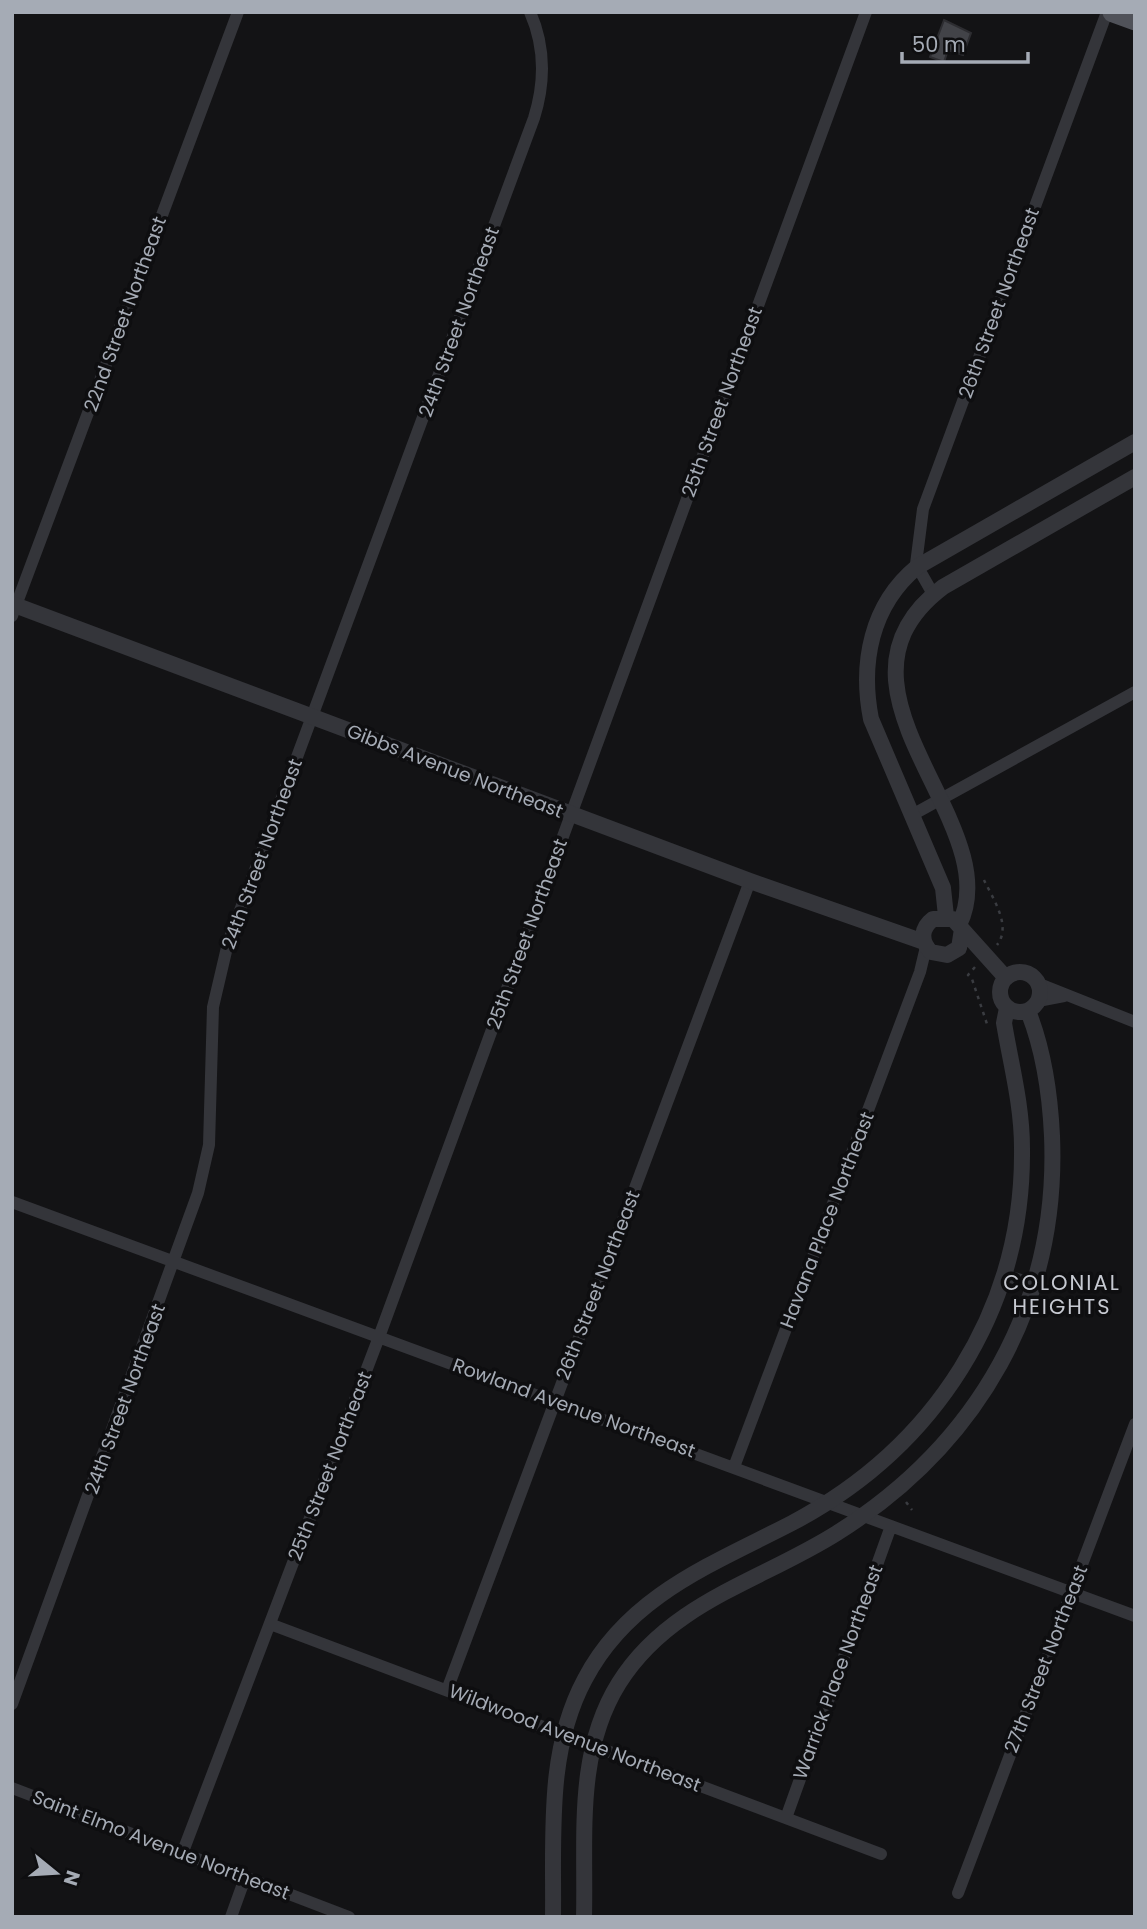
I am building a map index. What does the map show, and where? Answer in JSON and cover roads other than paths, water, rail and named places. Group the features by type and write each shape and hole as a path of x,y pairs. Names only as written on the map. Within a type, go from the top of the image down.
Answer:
{"main road":[{"path":"1113,12 1135,20"}],"street":[{"name":"22nd Street Northeast","path":"14,609 238,12"},
{"name":"24th Street Northeast","path":"12,1704 198,1193 209,1145 211,1045 218,979 228,943 534,118 542,69 538,34 530,12"},
{"name":"25th Street Northeast","path":"182,1854 379,1336 866,12"},
{"name":"26th Street Northeast","path":"917,567 917,538 923,509 1107,12"},
{"path":"1003,983 957,928 946,894 871,719 866,675 869,648 884,606 898,585 917,567 1135,442"},
{"path":"957,928 933,919 928,943 952,953 957,928 967,909 969,877 940,800 902,715 896,685 898,659 907,631 933,594 1135,477"},
{"path":"917,567 933,594"},
{"name":"Gibbs Avenue Northeast","path":"14,609 750,881 928,943"},
{"path":"912,815 1135,692"},
{"name":"26th Street Northeast","path":"447,1690 750,881"},
{"name":"Havana Place Northeast","path":"734,1467 920,972 928,943"},
{"path":"1064,995 1017,1012 1007,1008 1001,999 1003,983 1013,973 1025,973 1037,983 1135,1022"},
{"path":"584,1917 587,1788 592,1744 601,1717 619,1683 642,1652 669,1626 716,1595 815,1547 863,1515 923,1468 965,1419 1001,1365 1034,1284 1051,1210 1053,1150 1044,1064 1033,1005 1037,983"},
{"path":"553,1917 556,1789 564,1733 577,1695 594,1664 641,1608 681,1579 829,1503 883,1464 929,1414 966,1363 986,1324 1004,1275 1017,1218 1022,1150 1016,1081 1004,1023 1007,1008"},
{"name":"Rowland Avenue Northeast","path":"12,1202 1135,1616"},
{"path":"1004,1275 1034,1284"},
{"name":"27th Street Northeast","path":"958,1893 1135,1424"},
{"name":"Warrick Place Northeast","path":"786,1818 891,1525"},
{"name":"Wildwood Avenue Northeast","path":"270,1624 881,1854"},
{"name":"Saint Elmo Avenue Northeast","path":"12,1788 349,1917"},
{"path":"231,1917 245,1878"}],"district":[{"name":"COLONIAL HEIGHTS","path":"1062,1294"}]}
